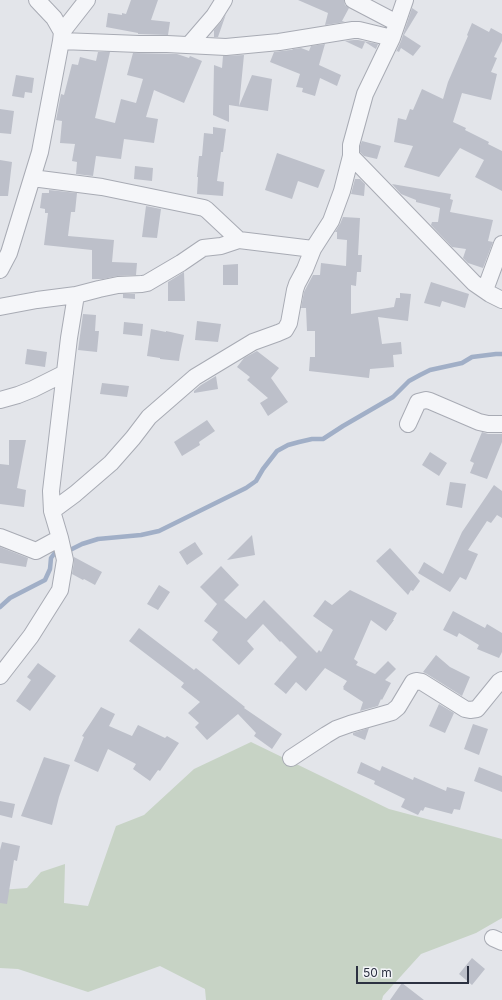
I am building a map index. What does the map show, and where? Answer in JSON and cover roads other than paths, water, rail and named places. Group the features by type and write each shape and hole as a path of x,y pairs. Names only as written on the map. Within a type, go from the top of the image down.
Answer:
{"street":[{"path":"37,0 54,18 62,37"},
{"path":"0,270 9,253 40,152 62,37 87,0"},
{"path":"189,45 214,16 224,0"},
{"path":"353,0 397,23"},
{"path":"52,511 75,494 111,463 149,417 195,377 253,342 278,334 285,330 290,323 297,284 313,249 331,221 342,191 351,156 351,145 367,88 392,38 405,0"},
{"path":"62,37 226,47 279,42 353,30 359,30 392,38"},
{"path":"351,156 474,283 502,300"},
{"path":"32,178 102,187 204,208 239,240"},
{"path":"0,307 76,295 99,288 147,283 180,264 203,248 222,246 239,240 313,249"},
{"path":"485,290 502,244"},
{"path":"0,676 31,636 60,590 65,560 52,511 51,490 69,338 76,295"},
{"path":"0,400 18,396 65,373"},
{"path":"408,424 418,402 426,400 479,422 488,424 502,424"},
{"path":"0,537 36,551 60,538"},
{"path":"291,758 336,729 392,712 398,707 413,682 422,682 465,709 470,710 477,708 502,680"}],"waterway":[{"path":"68,551 82,544 98,539 141,535 159,531 246,488 256,481 277,451 288,445 299,442 312,439 323,439 393,397 409,381 420,375 430,370 462,363 472,357 502,354"},
{"path":"0,607 10,598 45,580 50,569 51,558 57,550"}]}
